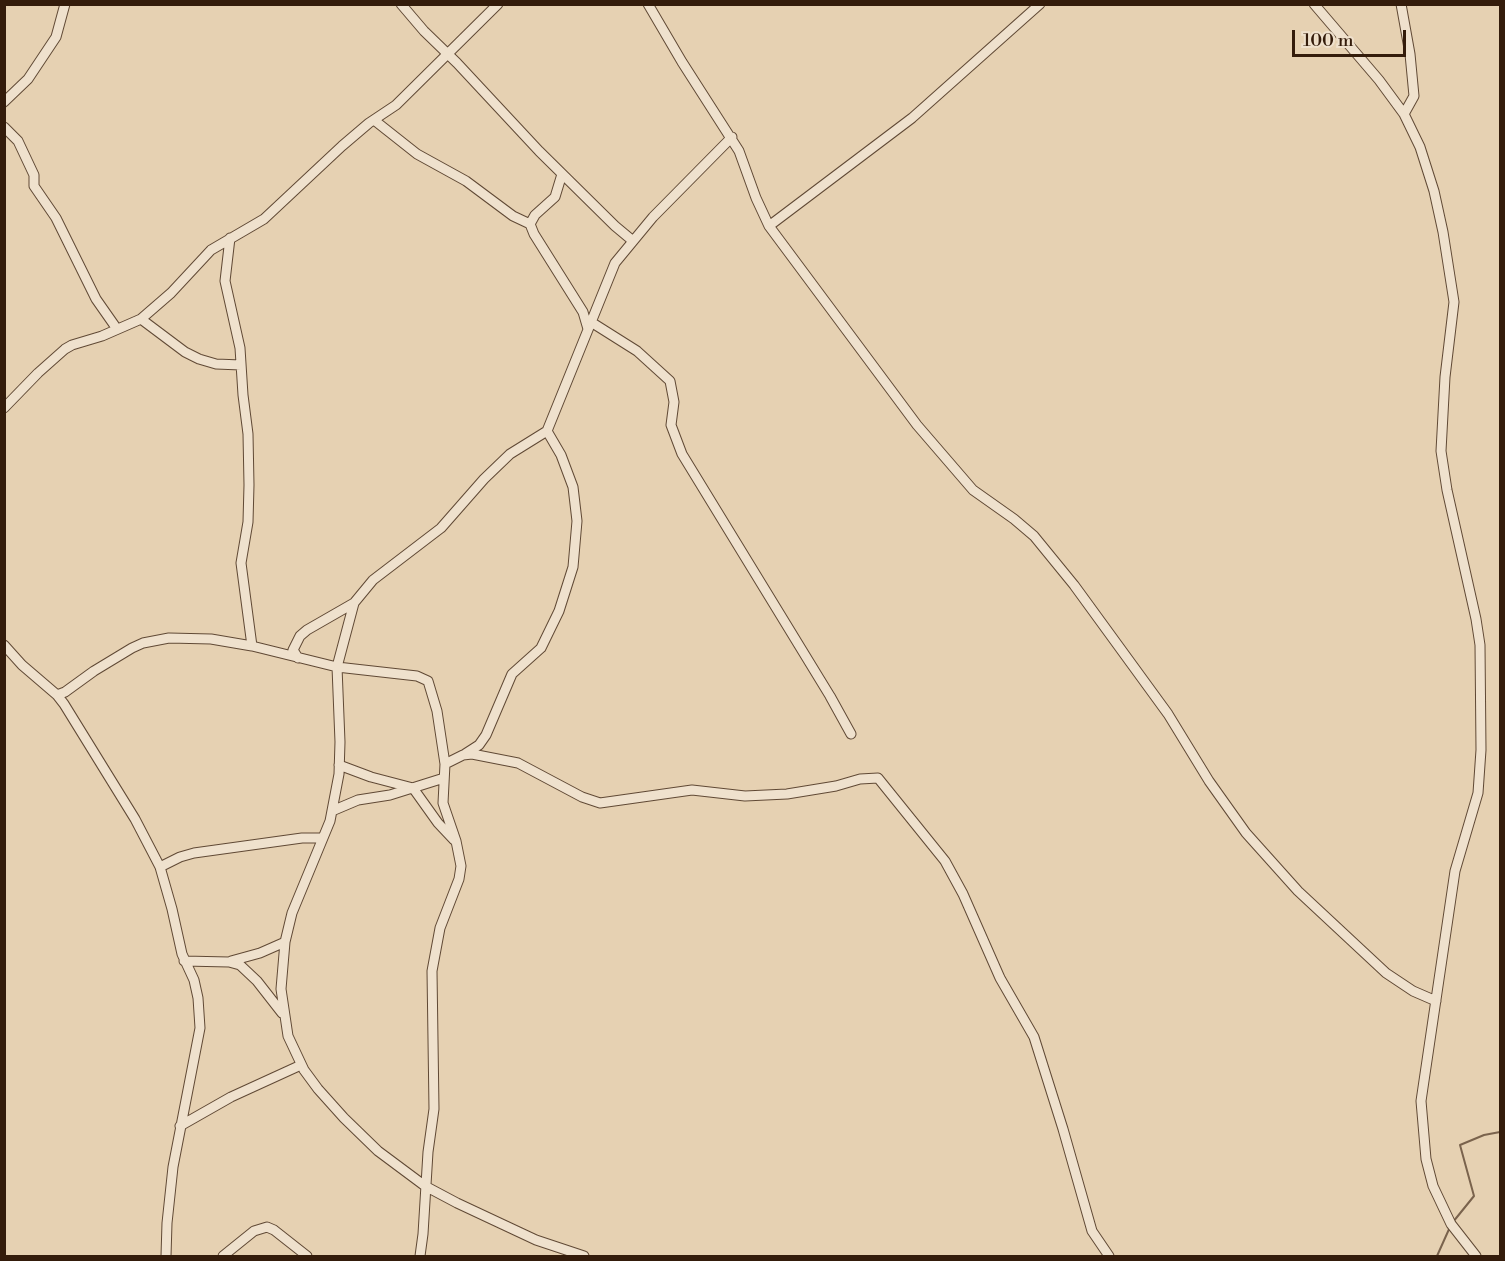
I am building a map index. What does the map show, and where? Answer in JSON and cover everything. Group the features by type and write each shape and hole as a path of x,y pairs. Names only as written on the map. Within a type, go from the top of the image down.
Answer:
{"street":[{"path":"4,102 28,79 56,37 65,4"},
{"path":"401,4 424,31 562,174 633,241"},
{"path":"4,408 65,349 141,319 171,293 202,257 230,238 261,222 320,166 374,120 396,105 498,4"},
{"path":"648,4 682,62 732,137 756,198 770,226 917,425 973,490 1034,536 1074,585 1161,704 1246,833 1298,891 1386,973 1413,991 1436,1001"},
{"path":"770,226 904,124 1040,4"},
{"path":"1314,4 1379,80 1404,114 1420,147 1434,191 1450,268 1454,302 1445,377 1441,451 1447,490 1480,645 1481,750 1478,793 1455,871 1421,1101 1426,1160 1433,1186 1451,1224 1476,1257"},
{"path":"1401,4 1414,96 1404,114"},
{"path":"374,120 417,154 466,181 513,216 530,224 583,312 589,326 637,351 670,381 674,402 671,425 682,454 851,734"},
{"path":"4,127 18,141 34,175 34,186 56,218 96,299 117,329"},
{"path":"584,1257 536,1240 426,1186 378,1150 344,1118 318,1089 301,1065 288,1036 281,975 285,942 292,913 332,811 340,742 337,667 354,603 363,589 373,580 441,528 484,479 510,454 547,431 612,268 667,203 732,137"},
{"path":"530,224 535,215 558,192 562,174"},
{"path":"230,238 225,290 235,320 248,435 248,522 241,563 252,646"},
{"path":"141,319 185,352 199,359 216,364 241,365"},
{"path":"445,764 479,745 486,735 512,674 541,648 559,611 573,567 577,521 573,487 565,464 547,431"},
{"path":"298,658 293,650 300,636 354,603"},
{"path":"57,695 65,692 119,655 143,643 169,638 211,639 252,646 337,667 417,676 428,681 437,711 445,764 443,803 456,841 461,872 440,928 432,971 435,1102 420,1257"},
{"path":"4,645 22,665 57,695 135,819 160,867 184,961 194,980 200,1028 180,1126 169,1197 166,1257"},
{"path":"463,755 484,755 518,763 582,797 600,803 692,790 745,796 787,794 836,786 860,779 878,778 945,861 963,894 1000,978 1031,1032 1064,1129 1092,1231 1109,1257"},
{"path":"339,765 371,777 413,788 438,824 456,841"},
{"path":"332,811 358,800 390,795 444,778"},
{"path":"160,867 194,853 302,838 323,838"},
{"path":"229,962 260,953 285,942"},
{"path":"184,961 229,962 240,965 257,981 284,1014"},
{"path":"180,1126 231,1097 301,1065"},
{"path":"224,1257 254,1231 267,1227 307,1257"}],"waterway":[{"path":"1453,1222 1474,1196 1460,1145 1484,1135 1500,1132"},
{"path":"1437,1256 1450,1227"}]}
